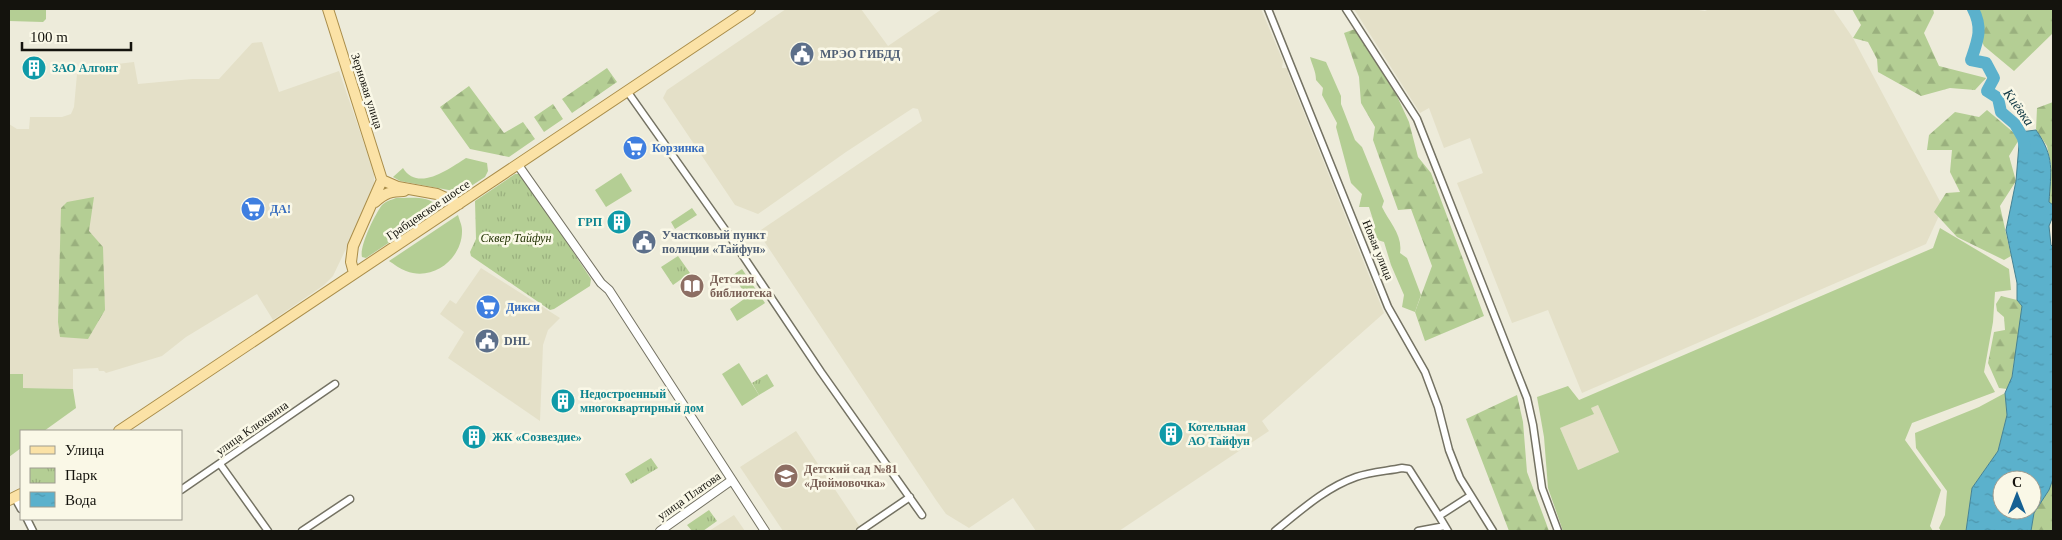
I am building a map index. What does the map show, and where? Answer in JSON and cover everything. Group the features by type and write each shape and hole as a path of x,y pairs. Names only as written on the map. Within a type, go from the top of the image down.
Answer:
{"main road":[{"name":"Зерновая улица","path":"328,9 382,180"},
{"name":"Грабцевское шоссе","path":"120,430 750,9"},
{"path":"354,273 351,262 353,246 382,180 418,192"},
{"path":"373,204 382,195 391,191 437,194 459,204"}],"street":[{"name":"Новая улица","path":"1268,9 1388,307 1426,372 1438,407 1449,450 1460,478 1493,531"},
{"path":"1346,9 1417,119 1527,398 1533,424 1542,488 1558,531"},
{"path":"627,92 731,238 821,372 922,515"},
{"path":"518,165 601,283 609,290 765,531"},
{"name":"улица Клюквина","path":"182,489 335,384"},
{"path":"220,464 268,531"},
{"path":"1275,531 1315,499 1335,486 1356,477 1402,468 1409,469 1446,529 1418,531"},
{"name":"улица Платова","path":"660,531 732,480"},
{"path":"1439,516 1470,496"},
{"path":"860,531 910,497"},
{"path":"302,531 350,499"}],"shaded area":[{"path":"786,9 861,9 888,46 942,9 1261,9 1283,61 1282,68 1288,68 1288,73 1384,313 1262,421 1269,431 1119,531 1036,531 1013,498 969,528 946,514 936,500 758,232 922,121 918,109 913,108 846,152 758,214 735,205 663,98 667,90"},
{"path":"1354,9 1692,9 1705,11 1709,9 1833,9 1853,38 1943,207 1926,244 1582,393 1548,310 1512,323 1457,183 1483,173 1470,138 1444,148 1429,108 1420,113"},
{"path":"262,42 279,92 339,71 374,172 371,196 333,276 324,285 273,320 257,294 186,337 162,356 106,373 99,371 98,368 73,369 73,389 23,388 23,374 9,374 9,124 17,129 29,129 30,117 62,117 71,114 74,107 77,74 100,66 134,62 138,84 192,79 219,79 252,43"},
{"path":"481,268 560,318 548,330 543,345 540,421 448,358 464,332 440,314 450,300 456,304"},
{"path":"1598,405 1619,452 1578,470 1560,428 1593,414 1591,408"},
{"name":"Детский сад №81 «Дюймовочка»","path":"796,431 860,527 854,531 783,531 740,467"},
{"path":"734,515 745,531 709,531"}],"green space":[{"path":"9,9 46,9 46,19 43,22 9,21"},
{"path":"1852,9 1933,9 1934,13 1924,33 1939,66 1986,78 1975,90 1950,88 1921,96 1878,72 1877,59 1868,42 1853,38 1861,25"},
{"path":"1967,9 2053,9 2053,33 2014,71 1984,46"},
{"path":"1355,29 1397,96 1409,122 1418,157 1431,173 1484,316 1425,341 1415,312 1432,266 1411,209 1398,210 1373,140 1375,127 1361,103 1359,77 1344,33"},
{"path":"1310,57 1326,62 1341,96 1341,104 1355,140 1362,147 1384,201 1382,207 1397,234 1400,253 1407,258 1421,295 1415,312 1402,307 1404,295 1391,265 1384,242 1371,238 1375,226 1369,207 1359,207 1362,194 1351,183 1336,127 1337,123 1322,95 1323,88 1316,80"},
{"path":"607,68 617,82 572,113 562,99"},
{"path":"469,86 504,133 523,122 535,139 509,157 470,149 440,107"},
{"path":"2053,102 2053,205 2049,203 2051,165 2047,146 2036,130 2037,108"},
{"path":"553,104 563,119 544,132 534,117"},
{"path":"1987,110 2020,138 2009,156 2016,181 2000,206 2011,256 2004,260 1957,237 1934,212 1946,193 1960,192 1950,172 1952,150 1927,150 1929,135 1955,112 1979,117"},
{"path":"466,158 487,163 488,171 485,177 465,190 454,191 400,181 393,177 403,168 409,175 417,178 434,176"},
{"path":"621,173 632,191 606,207 595,190"},
{"name":"Сквер Тайфун","path":"515,174 520,174 525,179 591,279 590,286 554,309 550,310 471,256 470,252 476,239 475,201"},
{"path":"94,197 89,231 103,247 105,310 88,339 60,337 58,322 61,208 67,202"},
{"path":"396,198 429,200 437,206 436,211 366,258 362,257 365,239 379,209 385,202"},
{"path":"692,208 697,215 675,229 671,222"},
{"path":"458,215 462,228 461,240 452,258 444,265 436,270 416,274 404,270 389,261"},
{"path":"1940,228 2009,269 2011,290 1995,292 1993,322 1984,372 1995,392 1912,423 1905,440 1941,490 1930,526 1933,531 1563,531 1548,488 1544,437 1537,397 1568,386 1579,400 1933,248","holes":["1598,405 1619,452 1578,470 1560,428 1594,414 1591,408"]},
{"path":"678,256 690,273 673,285 661,267"},
{"path":"742,269 765,303 737,321 730,309 747,297 733,275"},
{"path":"2001,296 2017,300 2022,306 2018,348 2012,377 2007,389 1999,388 1988,363 1994,332 2005,330 2004,317 1997,311 1996,304"},
{"path":"739,363 759,395 742,406 722,374"},
{"path":"9,374 23,374 23,388 73,389 76,408 45,430 20,430 20,449 9,457"},
{"path":"767,374 774,386 759,395 752,383"},
{"path":"2005,393 2007,415 1998,451 1972,488 1966,531 1941,531 1939,528 1945,515 1947,491 1916,448 1915,433 1979,407"},
{"path":"1517,395 1523,422 1527,472 1549,531 1509,531 1466,419"},
{"path":"651,458 658,468 631,484 625,474"},
{"path":"2053,479 2053,531 2031,531 2033,520 2042,520 2042,501"},
{"path":"709,510 717,521 703,531 692,531 687,525"}],"water":[{"path":"2036,130 2049,156 2049,202 2053,205 2053,216 2049,226 2051,245 2053,247 2053,479 2042,501 2042,470 1992,470 1992,520 2033,520 2031,531 1966,531 1972,488 1998,451 2007,415 2005,393 2012,377 2022,306 2017,300 2017,283 2006,230 2016,181 2020,132"}],"waterway":[{"name":"Киёвка","path":"1973,9 1979,28 1971,60 1986,63 1994,78 1987,91 1998,98 2001,112 2015,124 2023,138 2025,148"}],"place":[{"name":"МРЭО ГИБДД","path":"802,54"},
{"name":"ЗАО Алгонт","path":"34,68"},
{"name":"Корзинка","path":"635,148"},
{"name":"ДА!","path":"253,209"},
{"name":"ГРП","path":"619,222"},
{"name":"Участковый пункт полиции «Тайфун»","path":"644,242"},
{"name":"Детская библиотека","path":"692,286"},
{"name":"Дикси","path":"488,307"},
{"name":"DHL","path":"487,341"},
{"name":"Недостроенный многоквартирный дом","path":"563,401"},
{"name":"Котельная АО Тайфун","path":"1171,434"},
{"name":"ЖК «Созвездие»","path":"474,437"},
{"name":"Детский сад №81 «Дюймовочка»","path":"786,476"}]}
